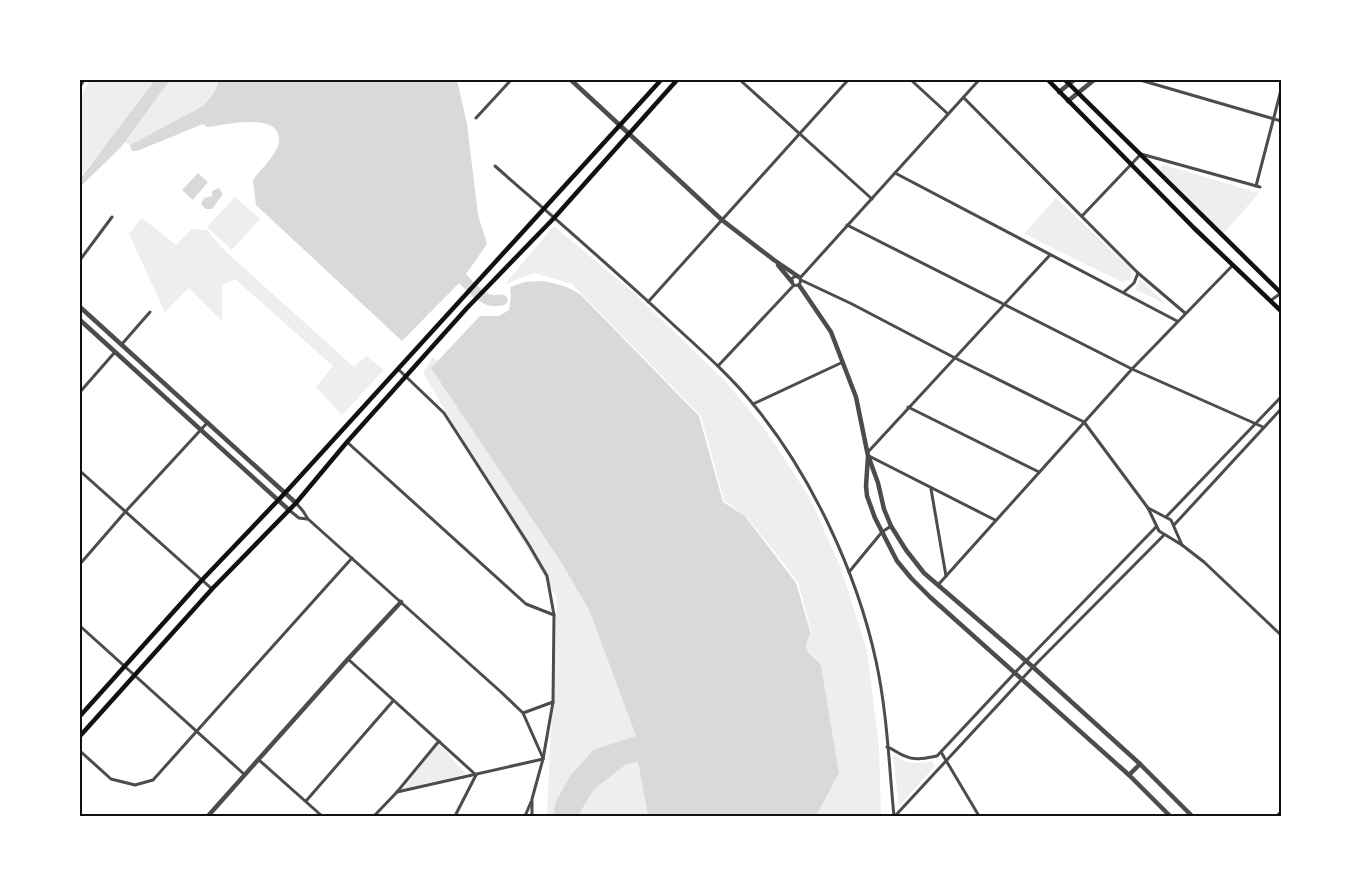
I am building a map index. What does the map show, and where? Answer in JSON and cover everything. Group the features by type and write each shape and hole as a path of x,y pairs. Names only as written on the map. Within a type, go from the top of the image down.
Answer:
{"main road":[{"path":"80,716 202,580 278,501 661,80"},
{"path":"80,736 212,589 296,503 346,442 478,297 554,218 677,80"},
{"path":"1048,80 1281,311"},
{"path":"1065,80 1281,293"},
{"path":"1278,816 1281,813"}],"street":[{"path":"80,85 83,80"},
{"path":"476,118 510,80"},
{"path":"571,80 722,220 774,260 797,281 831,332 844,362 856,397 868,454 878,483 884,509 891,526 915,563 1140,764 1192,816"},
{"path":"648,302 848,80"},
{"path":"911,80 948,114"},
{"path":"718,366 979,80"},
{"path":"1059,92 1074,80"},
{"path":"1068,101 1094,80"},
{"path":"1140,80 1281,121"},
{"path":"743,81 872,199"},
{"path":"1256,186 1281,90"},
{"path":"964,98 1138,272 1185,313"},
{"path":"1082,216 1141,154 1260,187"},
{"path":"495,166 718,366 753,404 789,454 819,506 849,572 862,609 876,661 894,816"},
{"path":"895,173 1178,321"},
{"path":"80,260 112,217"},
{"path":"847,225 1132,369 1263,428"},
{"path":"1050,255 908,407 868,454 867,496 897,561 910,578 1129,775 1170,816"},
{"path":"774,260 797,281 852,304 954,358 1084,422 1148,508 1160,533 1182,545 1204,562 1281,634"},
{"path":"938,585 1132,369 1233,265"},
{"path":"1124,292 1134,283 1138,272"},
{"path":"1270,301 1281,293"},
{"path":"80,307 296,503 308,519 523,713 543,759"},
{"path":"122,344 150,312"},
{"path":"80,320 278,501 299,518 308,519"},
{"path":"80,392 115,352"},
{"path":"753,404 844,362"},
{"path":"397,369 444,413 547,576 554,614 552,702 543,759 532,799 525,816"},
{"path":"887,747 894,749 905,757 913,758 928,758 936,756 941,752 1015,672 1156,526 1159,519 1165,517 1281,397"},
{"path":"908,407 1039,472"},
{"path":"894,816 1022,678 1165,535 1171,532 1174,526 1281,409"},
{"path":"80,564 208,422"},
{"path":"346,442 526,604 554,614"},
{"path":"868,454 931,489 995,520"},
{"path":"80,471 212,589"},
{"path":"931,489 946,576"},
{"path":"1148,508 1171,520 1182,545"},
{"path":"849,572 882,532 891,526"},
{"path":"80,751 111,779 135,785 153,780 352,558"},
{"path":"208,816 401,602"},
{"path":"80,626 245,775"},
{"path":"348,659 476,775"},
{"path":"306,801 393,701"},
{"path":"523,713 552,702"},
{"path":"374,816 397,792 439,741"},
{"path":"941,752 979,816"},
{"path":"397,792 543,759"},
{"path":"259,760 322,816"},
{"path":"1129,775 1140,764"},
{"path":"455,816 476,775"},
{"path":"532,799 532,816"}],"shaded area":[{"path":"91,80 155,80 80,177 80,97"},
{"path":"155,80 170,80 121,147 80,187 80,179"},
{"path":"170,80 219,80 214,93 203,106 130,145 124,142"},
{"path":"219,80 457,80 467,124 478,215 487,244 462,280 402,341 256,205 253,180 272,156 279,143 278,133 273,127 256,122 207,127 203,124 137,151 132,151 130,145 203,106 214,93"},
{"path":"1164,165 1259,193 1224,233 1161,171 1161,166"},
{"path":"198,173 208,182 193,200 182,190"},
{"path":"219,188 223,194 212,209 206,209 201,204 204,198 212,196 212,191"},
{"path":"235,197 260,219 232,250 207,227"},
{"path":"1056,198 1131,269 1131,279 1122,282 1024,234"},
{"path":"142,218 176,245 192,229 207,230 224,250 354,367 366,356 384,370 342,415 316,387 333,366 235,279 222,285 222,321 189,288 165,312 129,234"},
{"path":"555,227 635,294 725,381 764,428 810,498 842,571 867,651 879,747 881,816 816,816 839,773 821,665 807,649 812,634 798,582 747,517 724,501 701,416 572,284 534,273 505,284 552,228"},
{"path":"1140,279 1166,304 1135,289"},
{"path":"541,281 562,285 581,295 699,416 723,502 745,516 796,583 811,634 807,649 821,665 839,773 816,816 648,816 638,762 627,764 594,789 578,816 553,816 556,801 571,775 593,750 636,736 589,610 561,562 431,368 480,316 499,316 509,310 510,287 525,282"},
{"path":"433,357 437,362 432,368 561,562 589,610 636,736 624,740 556,801 553,816 547,816 557,598 423,373"},
{"path":"438,743 466,774 403,789"},
{"path":"895,755 908,762 932,761 935,766 899,806 893,756"},
{"path":"638,762 648,816 578,816 594,789 627,764"}],"waterway":[{"path":"453,266 459,275 480,295 491,300 502,300"}]}
